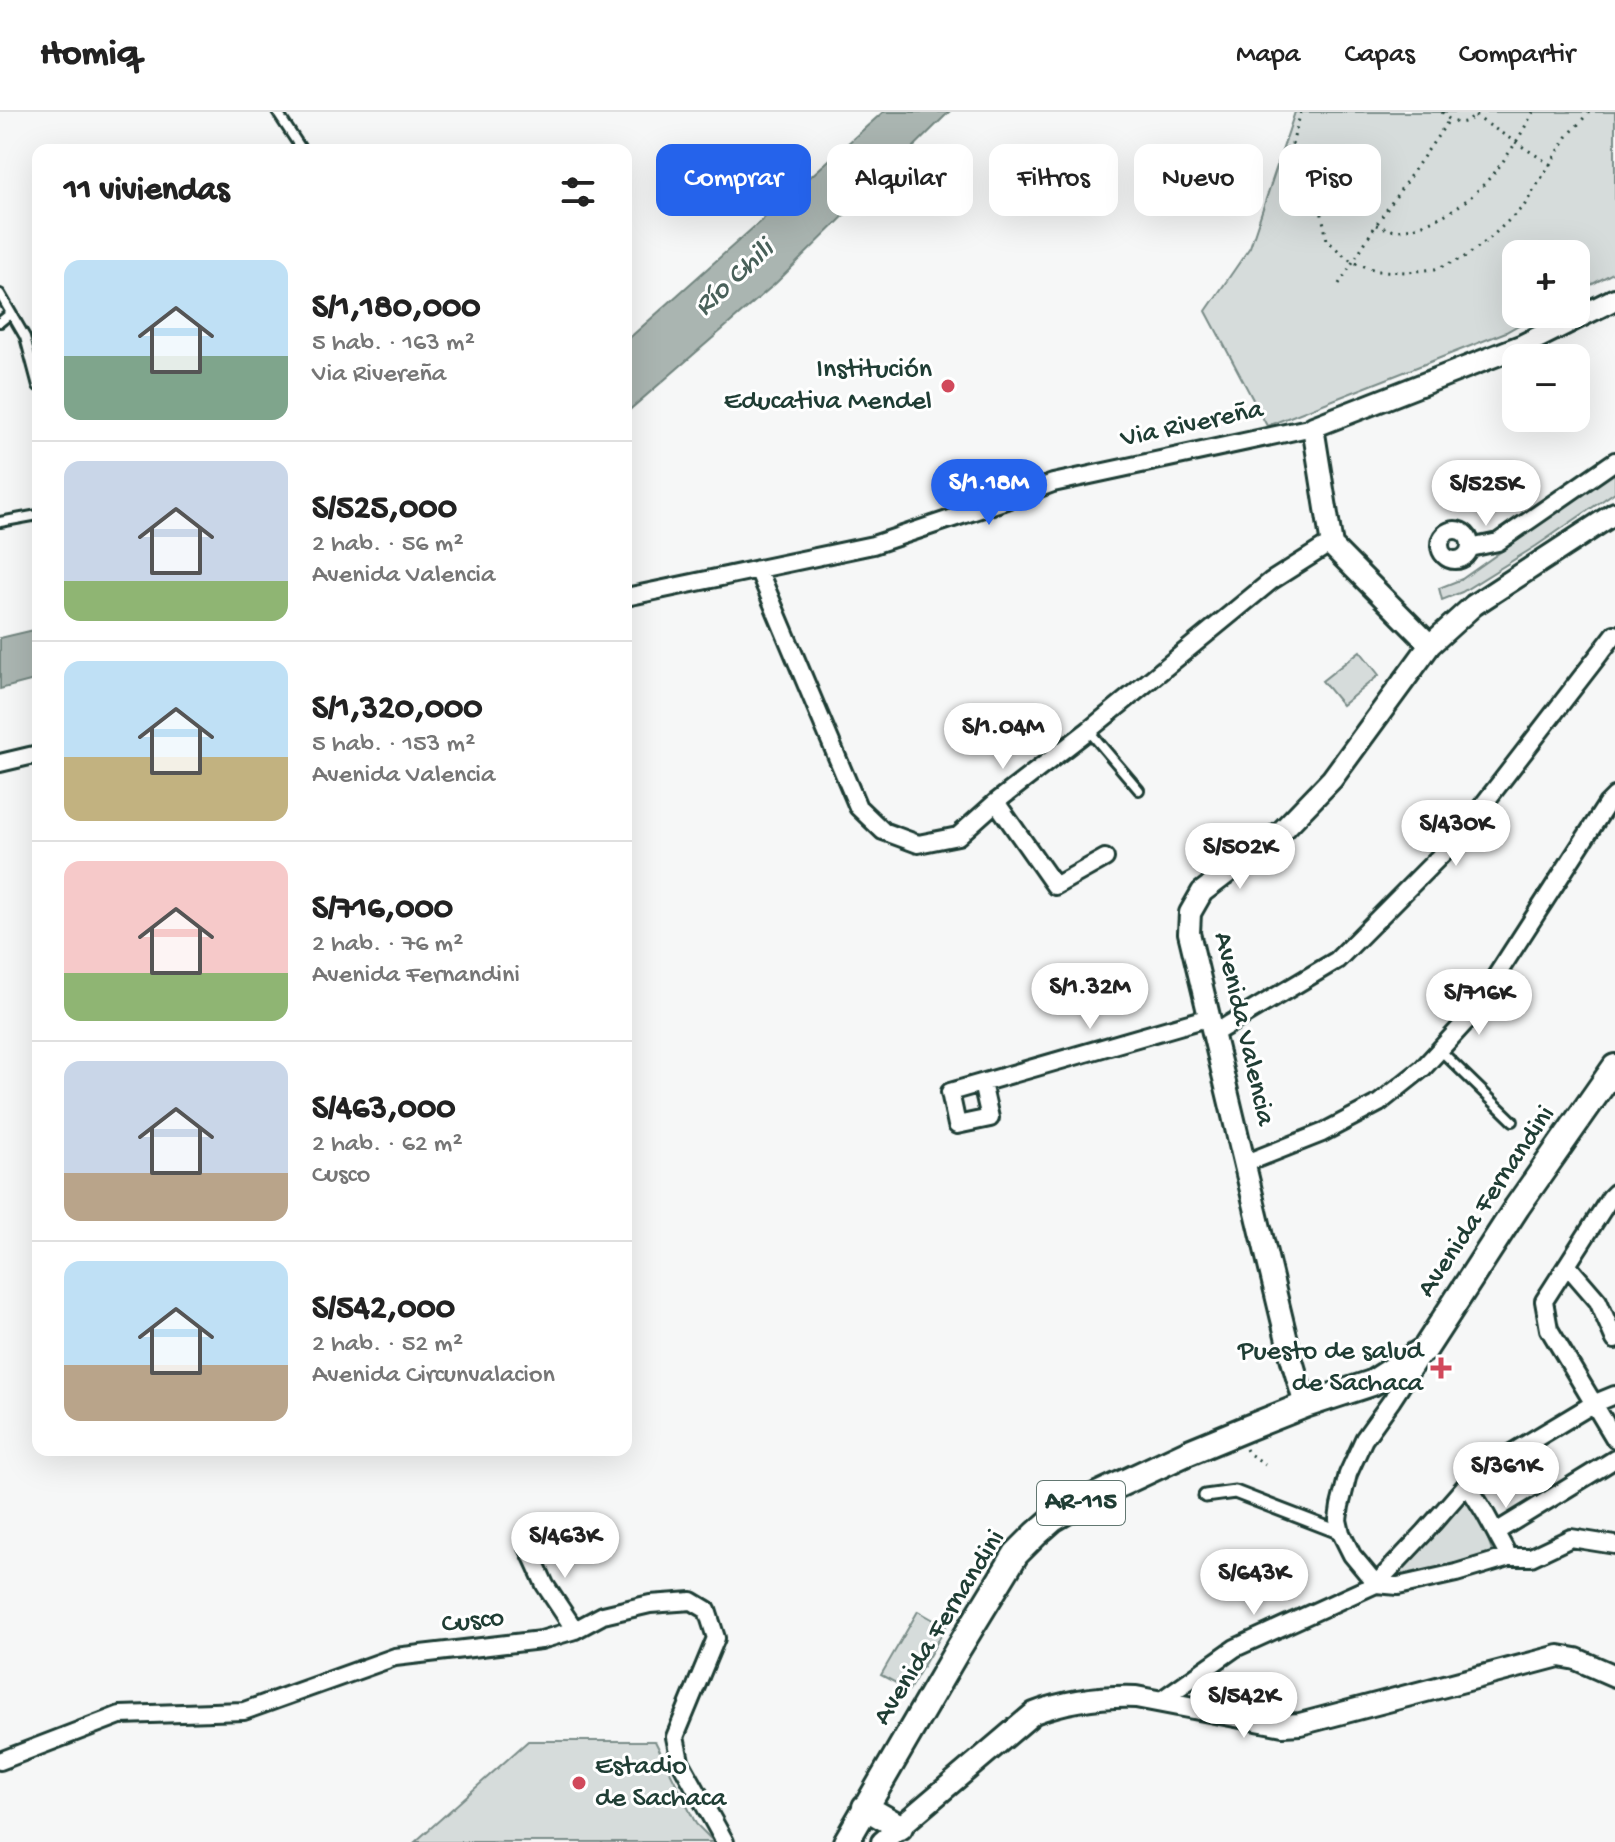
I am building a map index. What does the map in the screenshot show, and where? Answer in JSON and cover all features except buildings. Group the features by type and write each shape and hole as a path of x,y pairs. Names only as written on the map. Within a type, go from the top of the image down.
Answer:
{"main road":[{"name":"Avenida Fernandini","path":"846,1842 1016,1554 1053,1519 1084,1501 1189,1452 1305,1405 1372,1383 1425,1349 1517,1207 1615,1067"},
{"path":"865,1807 891,1834"}],"street":[{"name":"Via Rivereña","path":"632,596 873,545 1053,483 1313,427 1523,345 1615,299"},
{"path":"1313,427 1332,546 1430,645"},
{"path":"1470,548 1498,542 1615,461"},
{"name":"Avenida Valencia","path":"1305,1405 1189,933 1190,913 1202,892 1282,831 1332,779 1430,645 1474,605 1615,513"},
{"path":"758,569 858,807 883,831 918,844 958,836 1271,581 1323,548 1332,546"},
{"path":"982,1083 1212,1025 1337,960 1456,840 1615,634"},
{"path":"0,763 32,755"},
{"path":"1246,1163 1322,1133 1379,1103 1423,1068 1469,1018 1615,796"},
{"path":"996,802 1055,886 1105,858"},
{"path":"1615,1193 1544,1301 1549,1329 1615,1439"},
{"path":"1567,1265 1598,1301 1615,1340"},
{"path":"1425,1349 1364,1439 1348,1474 1338,1520 1352,1555 1376,1584 1398,1586 1509,1557 1531,1557 1571,1538 1615,1545"},
{"path":"1160,1701 1235,1648 1376,1584 1470,1478 1593,1404 1615,1395"},
{"path":"1496,1532 1615,1459"},
{"path":"1467,1484 1509,1557"},
{"path":"1205,1496 1235,1492 1341,1533"},
{"path":"527,1545 545,1585 575,1630"},
{"name":"Cusco","path":"0,1761 120,1715 244,1711 395,1657 541,1640 575,1630 603,1615 650,1604 692,1601 707,1610 716,1638 675,1737 680,1761 725,1842"},
{"path":"891,1834 1034,1713 1052,1706 1114,1696 1136,1697 1283,1725 1300,1724 1559,1656 1576,1659 1615,1676"}],"lane":[{"path":"277,112 298,144"},
{"path":"0,294 25,337 32,364"},
{"path":"0,322 11,313"},
{"path":"27,345 32,345"},
{"path":"0,522 32,516"},
{"path":"1089,730 1139,790"},
{"path":"1440,1050 1513,1121"}],"path":[{"path":"1292,144 1301,112"},
{"path":"1442,112 1449,120 1459,123 1465,123 1476,114 1551,165"},
{"path":"1376,225 1392,230 1411,229 1455,209 1474,196 1500,166 1533,112"},
{"path":"1322,216 1327,240 1353,262 1378,271 1435,269 1463,258 1488,240 1524,206 1567,137 1589,112"},
{"path":"1339,284 1449,120"}],"shaded area":[{"path":"1295,112 1615,112 1615,272 1590,285 1590,240 1502,240 1502,328 1513,328 1267,426 1206,311 1250,247 1260,216 1263,216 1279,160 1279,216 1381,216 1381,144 1284,144"},
{"path":"1615,471 1615,492 1536,546 1462,592 1442,600 1439,588 1462,579"},
{"path":"1360,651 1379,675 1342,705 1322,681"},
{"path":"1465,1497 1485,1531 1493,1553 1400,1579 1397,1574"},
{"path":"918,1611 946,1627 909,1690 881,1675"},
{"name":"Estadio de Sachaca","path":"528,1741 655,1741 696,1824 714,1842 415,1842"}],"water":[{"path":"883,112 949,112 917,144 847,144"},
{"name":"Río Chili","path":"827,162 827,216 844,216 776,283 632,408 632,336 766,216 811,216 811,176"},
{"path":"32,630 32,681 0,689 0,638"}],"place":[{"name":"Institución Educativa Mendel","path":"948,386"},
{"name":"Puesto de salud de Sachaca","path":"1441,1368"},
{"name":"Estadio de Sachaca","path":"579,1783"}]}
